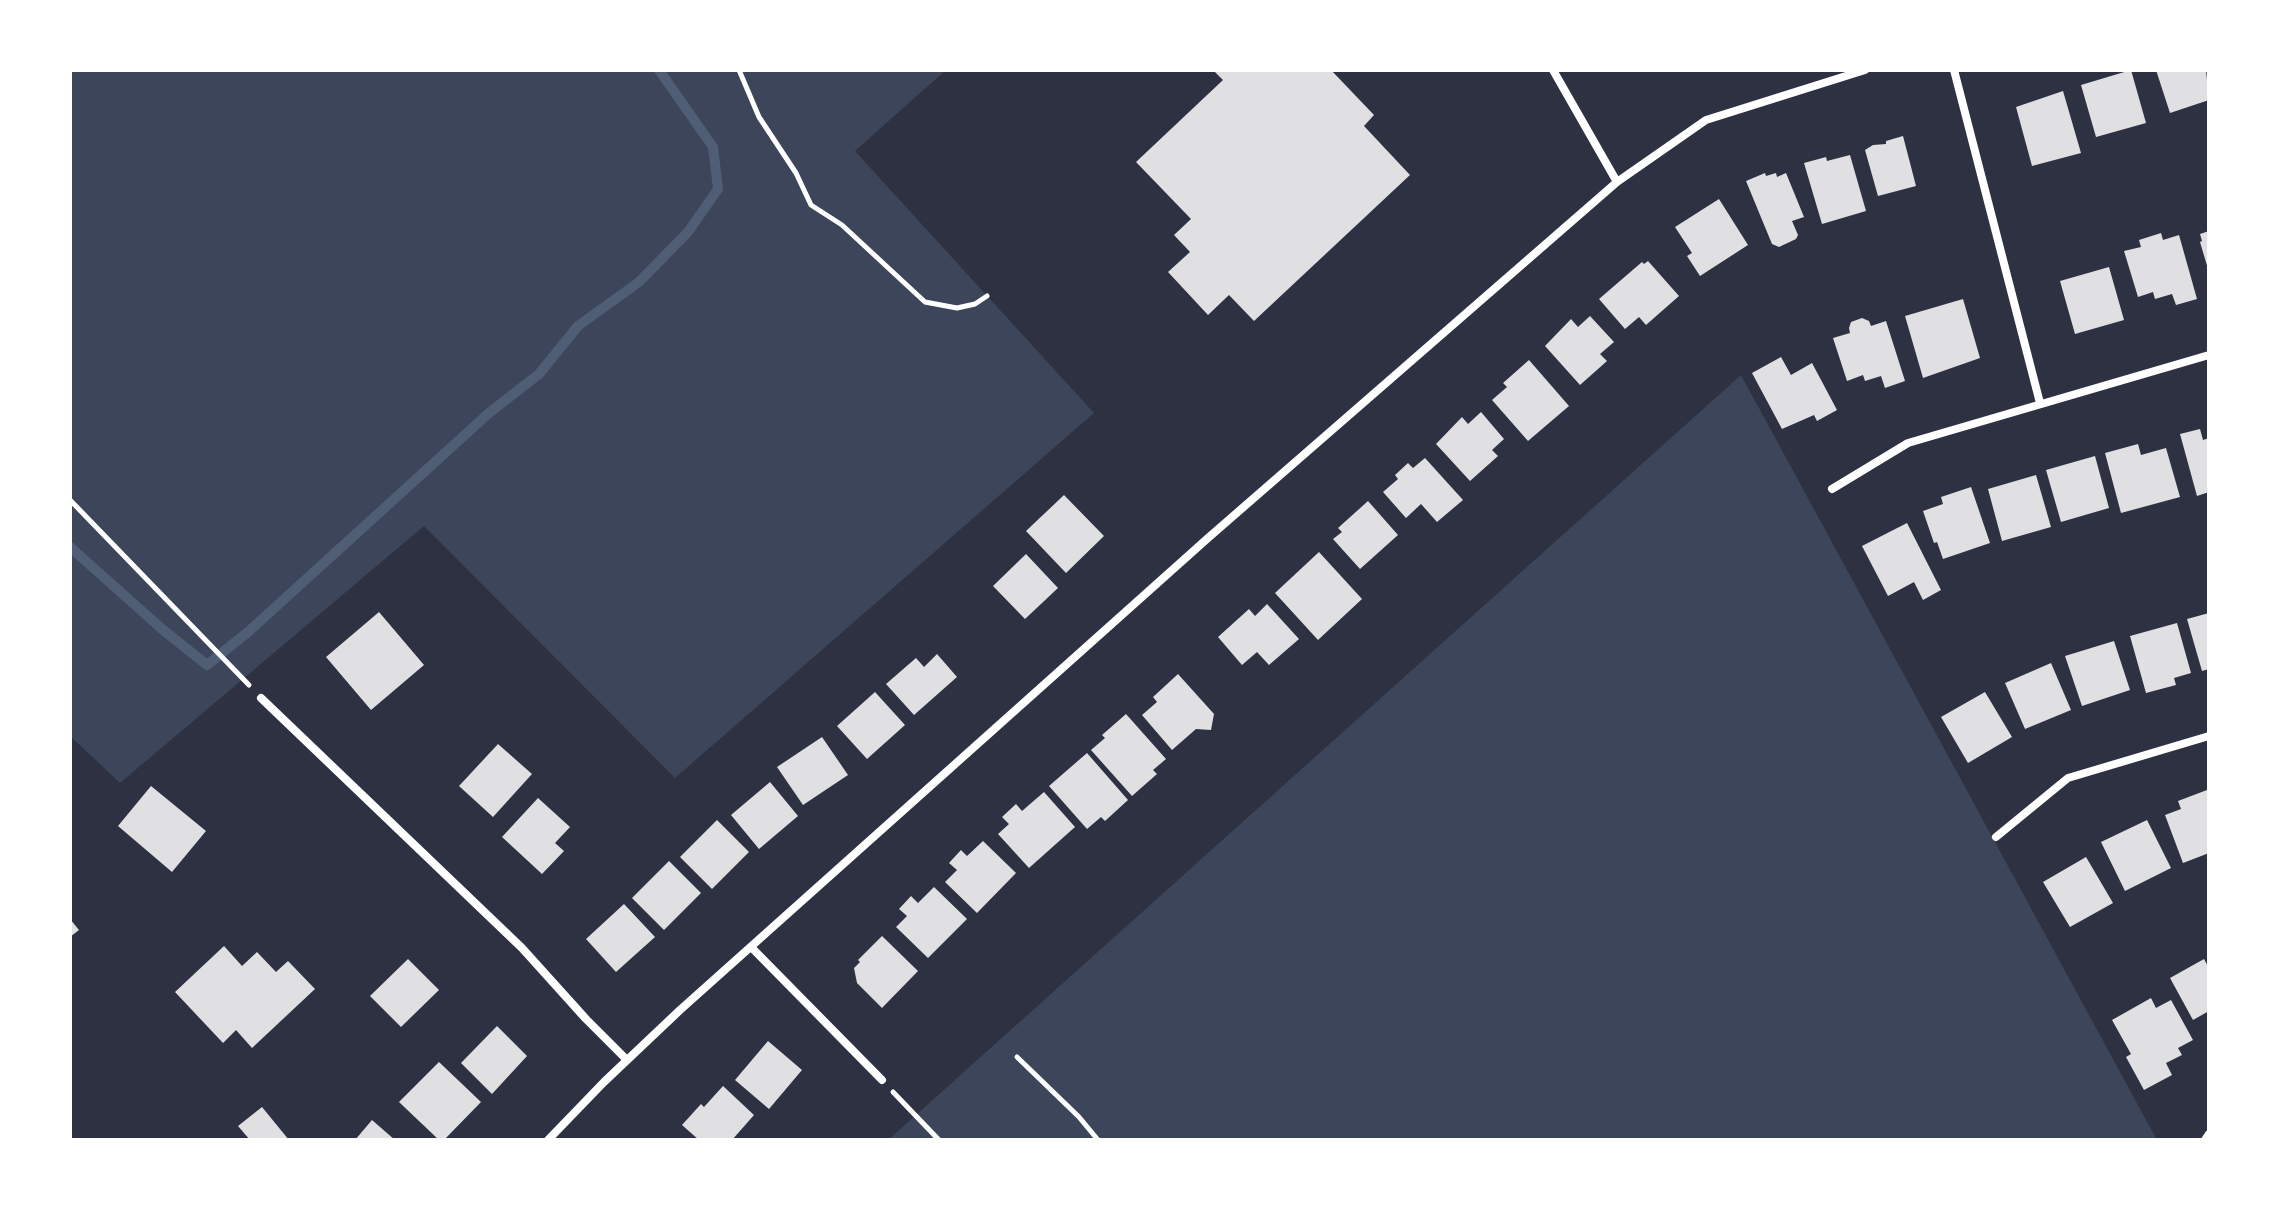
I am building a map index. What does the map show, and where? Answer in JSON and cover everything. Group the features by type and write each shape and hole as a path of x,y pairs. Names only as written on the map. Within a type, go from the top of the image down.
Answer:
{"street":[{"path":"1553,70 1617,182"},
{"path":"548,1140 627,1060 1208,538 1617,182 1706,120 1865,70"},
{"path":"1954,70 2040,403"},
{"path":"1832,489 1908,443 2209,355"},
{"path":"261,698 522,948 627,1060"},
{"path":"1996,837 2068,778 2209,736"},
{"path":"752,948 882,1080"},
{"path":"2205,1140 2209,1134"}],"path":[{"path":"739,70 759,117 796,173 811,205 842,225 925,302 957,308 975,304 987,296"},
{"path":"70,500 261,698"},
{"path":"1017,1057 1079,1117 1098,1140"},
{"path":"882,1080 939,1140"}],"shaded area":[{"path":"70,70 946,70 855,151 1094,413 675,778 424,526 120,783 70,736"},
{"path":"1741,375 2157,1140 888,1140"}],"building":[{"path":"1213,70 1331,70 1374,115 1364,126 1410,175 1254,321 1229,295 1208,315 1168,272 1190,252 1174,235 1191,219 1136,162 1223,80"},
{"path":"2131,70 2146,123 2096,137 2081,85"},
{"path":"2156,70 2206,70 2209,100 2170,113"},
{"path":"2063,91 2081,153 2032,166 2016,107"},
{"path":"1903,136 1916,186 1878,196 1865,150"},
{"path":"1850,155 1866,211 1822,224 1804,163"},
{"path":"1765,173 1766,176 1776,173 1777,177 1786,173 1804,217 1792,221 1798,235 1796,239 1779,247 1772,244 1746,181"},
{"path":"1719,199 1748,245 1700,276 1687,256 1692,253 1675,227"},
{"path":"2209,231 2209,269 2208,269 2200,234"},
{"path":"2161,233 2163,240 2179,235 2197,299 2176,305 2172,294 2155,299 2153,292 2138,297 2124,251 2141,247 2139,240"},
{"path":"1648,261 1679,296 1646,325 1639,317 1625,329 1599,299 1642,262"},
{"path":"2109,267 2124,320 2075,334 2060,281"},
{"path":"1963,299 1980,358 1923,378 1905,316"},
{"path":"1590,316 1614,342 1600,354 1607,361 1580,385 1545,346 1571,319 1578,327"},
{"path":"1862,318 1869,321 1871,326 1886,321 1905,381 1885,388 1881,376 1865,381 1863,375 1847,381 1833,338 1850,333 1851,322"},
{"path":"1781,357 1791,375 1812,363 1837,410 1817,421 1814,415 1782,429 1752,373"},
{"path":"1529,360 1569,406 1528,441 1492,400 1507,387 1503,383"},
{"path":"1481,412 1504,439 1492,450 1498,456 1470,481 1436,444 1462,417 1468,424"},
{"path":"2200,429 2203,440 2209,438 2209,492 2197,496 2180,434"},
{"path":"2138,444 2141,455 2166,448 2180,497 2121,513 2105,453"},
{"path":"2095,456 2109,508 2061,522 2046,470"},
{"path":"1425,458 1463,500 1437,522 1421,504 1406,518 1383,492 1398,479 1395,475 1408,463 1413,468"},
{"path":"2036,475 2051,527 2002,541 1988,489"},
{"path":"1971,487 1990,543 1943,559 1923,511 1943,504 1941,497"},
{"path":"1064,495 1104,536 1066,573 1026,531"},
{"path":"1368,501 1398,535 1360,569 1333,539 1342,532 1338,528"},
{"path":"1907,523 1941,590 1923,600 1914,582 1888,596 1862,546"},
{"path":"1319,552 1362,599 1318,640 1275,593"},
{"path":"1026,554 1058,588 1025,619 993,586"},
{"path":"1267,604 1299,639 1269,665 1257,652 1242,665 1218,637 1249,609 1255,616"},
{"path":"379,612 424,665 371,710 326,657"},
{"path":"2209,613 2209,669 2202,671 2187,619"},
{"path":"2177,623 2191,673 2174,678 2176,685 2146,693 2130,636"},
{"path":"2114,641 2130,690 2082,706 2065,656"},
{"path":"937,654 957,677 914,715 886,684 916,658 924,667"},
{"path":"2051,663 2071,710 2025,729 2005,683"},
{"path":"1178,674 1214,714 1211,730 1196,729 1172,750 1142,715 1157,702 1153,697"},
{"path":"875,692 905,725 867,759 837,726"},
{"path":"1985,692 2012,737 1968,763 1941,717"},
{"path":"1126,714 1166,759 1153,770 1157,774 1132,796 1091,750 1105,738 1102,735"},
{"path":"822,737 848,775 803,805 777,767"},
{"path":"498,744 532,774 493,817 459,786"},
{"path":"1087,753 1128,800 1105,821 1101,817 1087,829 1049,786"},
{"path":"770,782 798,816 759,849 731,815"},
{"path":"151,786 206,831 172,872 118,826"},
{"path":"2207,790 2209,853 2183,863 2165,815 2181,809 2178,801"},
{"path":"1044,792 1075,827 1029,868 998,834 1009,824 1002,817 1016,804 1022,811"},
{"path":"538,798 570,827 555,843 564,851 542,874 502,837"},
{"path":"717,820 749,852 712,889 680,857"},
{"path":"2147,820 2171,868 2125,891 2101,842"},
{"path":"983,841 1016,873 977,913 945,882 957,870 949,863 961,850 967,856"},
{"path":"2086,857 2113,903 2070,927 2043,882"},
{"path":"669,861 701,893 664,930 632,898"},
{"path":"934,887 967,919 928,958 896,927 907,916 899,909 911,896 918,903"},
{"path":"624,904 655,937 616,972 586,939"},
{"path":"70,919 79,930 70,937"},
{"path":"882,936 918,971 882,1008 857,983 854,968"},
{"path":"224,946 242,966 257,952 276,972 288,961 315,989 252,1048 236,1030 223,1043 175,992"},
{"path":"408,959 439,990 401,1027 370,996"},
{"path":"2204,959 2209,968 2209,1011 2193,1020 2170,978"},
{"path":"2151,998 2156,1008 2171,1000 2193,1040 2178,1048 2182,1055 2166,1063 2172,1075 2144,1090 2126,1057 2131,1054 2112,1020"},
{"path":"497,1026 527,1056 492,1094 461,1063"},
{"path":"768,1041 802,1070 769,1109 735,1080"},
{"path":"439,1062 481,1102 444,1140 439,1140 399,1102"},
{"path":"723,1086 754,1115 732,1140 699,1140 682,1125"},
{"path":"262,1107 289,1140 250,1140 238,1126"},
{"path":"372,1120 395,1140 355,1140"}],"waterway":[{"path":"70,547 207,665 248,632 489,413 539,374 578,326 639,282 688,232 718,189 713,147 659,70"}]}
